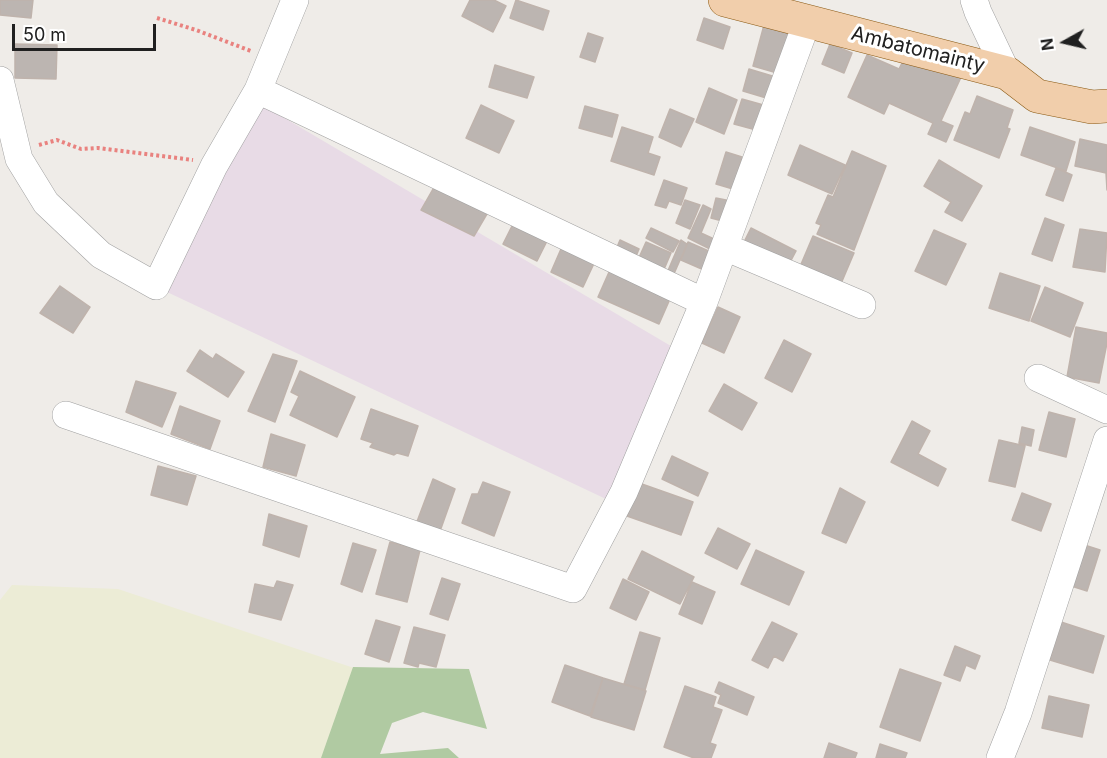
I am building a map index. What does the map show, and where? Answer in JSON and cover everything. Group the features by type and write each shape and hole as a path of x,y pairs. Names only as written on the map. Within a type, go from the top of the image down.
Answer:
{"main road":[{"name":"Ambatomainty","path":"725,0 1007,73 1037,96 1092,107 1107,106"}],"street":[{"path":"0,80 19,159 46,203 101,255 156,286 214,166 258,90 295,0"},
{"path":"974,0 1007,73"},
{"path":"66,415 573,589 624,492 704,302 807,22"},
{"path":"258,90 704,302"},
{"path":"725,247 862,304"},
{"path":"1038,378 1107,410"},
{"path":"1000,758 1018,713 1107,442"}],"path":[{"path":"157,18 196,30 271,59"},
{"path":"19,159 28,156 40,144 57,141 81,149 98,148 194,160 214,166"}],"shaded area":[{"path":"259,103 676,349 606,499 167,292"}],"green space":[{"path":"12,585 118,589 354,668 325,758 0,758 0,600"},
{"path":"353,667 469,669 487,729 423,712 392,723 380,754 448,748 459,758 321,758"}],"building":[{"path":"0,0 33,0 31,18 0,15"},
{"path":"470,0 494,0 506,6 493,32 462,16"},
{"path":"516,0 549,11 543,30 510,18"},
{"path":"704,18 730,27 723,49 697,40"},
{"path":"764,25 796,34 784,75 753,66"},
{"path":"588,33 603,38 595,62 580,57"},
{"path":"15,44 57,45 56,79 15,78"},
{"path":"830,44 852,53 844,73 822,64"},
{"path":"908,51 962,75 941,121 953,126 946,142 928,134 933,123 889,103 884,114 848,97 867,55 899,69"},
{"path":"495,65 534,77 527,98 489,87"},
{"path":"749,69 779,78 773,100 743,91"},
{"path":"709,88 737,100 724,134 696,122"},
{"path":"977,96 1013,110 1007,128 1010,129 999,158 954,140 965,112 970,114"},
{"path":"742,99 767,106 760,131 734,124"},
{"path":"481,105 514,121 499,153 466,138"},
{"path":"585,106 618,115 612,137 579,128"},
{"path":"670,109 694,119 681,147 659,137"},
{"path":"622,127 653,137 648,153 660,157 654,175 611,161"},
{"path":"1030,127 1075,142 1066,171 1021,155"},
{"path":"1080,139 1107,145 1107,190 1106,173 1075,166"},
{"path":"800,145 845,165 832,194 788,175"},
{"path":"852,151 886,166 854,250 817,234 821,225 816,223 828,195 833,197"},
{"path":"726,152 742,157 733,189 716,184"},
{"path":"939,160 982,186 962,221 945,212 951,202 924,186"},
{"path":"1056,168 1072,175 1063,201 1046,195"},
{"path":"664,180 687,188 681,205 669,201 666,208 655,205"},
{"path":"437,182 491,207 474,236 421,210"},
{"path":"716,198 731,201 726,222 711,218"},
{"path":"685,200 700,205 690,229 676,223"},
{"path":"703,205 711,209 701,233 714,239 710,249 688,238"},
{"path":"1045,218 1064,225 1052,261 1032,254"},
{"path":"514,222 548,239 537,261 503,244"},
{"path":"651,228 679,241 673,252 646,238"},
{"path":"751,228 796,251 787,268 742,246"},
{"path":"1080,229 1107,233 1105,272 1073,267"},
{"path":"934,230 966,244 946,285 915,271"},
{"path":"813,236 854,253 840,286 799,269"},
{"path":"620,240 639,249 634,261 615,252"},
{"path":"681,240 687,244 673,276 667,273"},
{"path":"564,242 597,257 583,287 551,272"},
{"path":"646,242 671,253 662,274 637,262"},
{"path":"688,242 711,252 704,270 681,260"},
{"path":"613,263 673,292 659,324 598,297"},
{"path":"1000,273 1040,286 1029,321 989,308"},
{"path":"60,286 90,307 73,333 40,313"},
{"path":"1045,287 1083,303 1070,337 1031,321"},
{"path":"718,307 740,317 724,353 702,343"},
{"path":"1076,327 1107,333 1099,383 1067,377"},
{"path":"784,340 811,354 792,392 765,378"},
{"path":"200,350 213,359 216,354 244,372 228,397 187,371"},
{"path":"273,354 297,361 275,422 248,411"},
{"path":"300,371 355,397 337,437 290,415 299,396 291,392"},
{"path":"136,381 176,393 162,427 126,412"},
{"path":"724,384 757,403 742,430 709,411"},
{"path":"180,406 220,421 210,449 171,434"},
{"path":"371,409 418,426 408,456 397,453 394,455 370,447 373,443 361,439"},
{"path":"1049,412 1075,419 1066,457 1039,450"},
{"path":"912,421 930,431 918,454 946,469 938,486 891,462"},
{"path":"1022,427 1034,430 1031,446 1019,443"},
{"path":"271,434 305,445 296,476 263,467"},
{"path":"999,440 1025,446 1015,487 989,481"},
{"path":"672,456 708,473 698,496 662,479"},
{"path":"158,466 196,476 187,505 151,495"},
{"path":"433,479 455,489 439,534 415,527"},
{"path":"483,482 510,492 494,536 462,523 472,494 478,494"},
{"path":"639,483 693,502 681,535 627,516"},
{"path":"840,488 865,502 846,543 822,533"},
{"path":"1022,493 1051,504 1041,531 1012,520"},
{"path":"269,514 307,526 299,557 263,545"},
{"path":"718,528 750,544 737,569 705,553"},
{"path":"390,542 420,550 407,602 376,594"},
{"path":"353,543 376,550 362,592 341,584"},
{"path":"1078,543 1100,550 1087,591 1065,584"},
{"path":"756,550 804,572 789,605 741,584"},
{"path":"642,551 694,577 680,604 628,579"},
{"path":"442,578 460,584 448,620 430,614"},
{"path":"623,579 649,592 636,620 610,608"},
{"path":"277,581 293,585 281,620 249,612 255,584 274,588"},
{"path":"692,582 715,592 702,624 679,614"},
{"path":"376,620 400,627 389,662 365,654"},
{"path":"772,622 797,634 783,661 774,656 768,668 752,660"},
{"path":"1061,622 1104,636 1093,673 1050,660"},
{"path":"414,627 445,635 436,667 419,663 418,667 404,663"},
{"path":"640,632 660,638 645,690 624,684"},
{"path":"955,646 980,656 975,669 966,665 960,681 944,675"},
{"path":"565,665 603,678 590,716 552,702"},
{"path":"900,669 941,683 920,741 880,727"},
{"path":"603,678 646,691 634,730 591,717"},
{"path":"719,682 754,697 747,715 718,703 721,695 715,692"},
{"path":"685,686 716,697 713,707 722,710 710,743 716,745 711,758 694,758 664,747"},
{"path":"1049,696 1089,705 1082,737 1042,728"},
{"path":"829,743 857,753 855,758 824,758"},
{"path":"880,744 907,753 905,758 876,758"}]}
